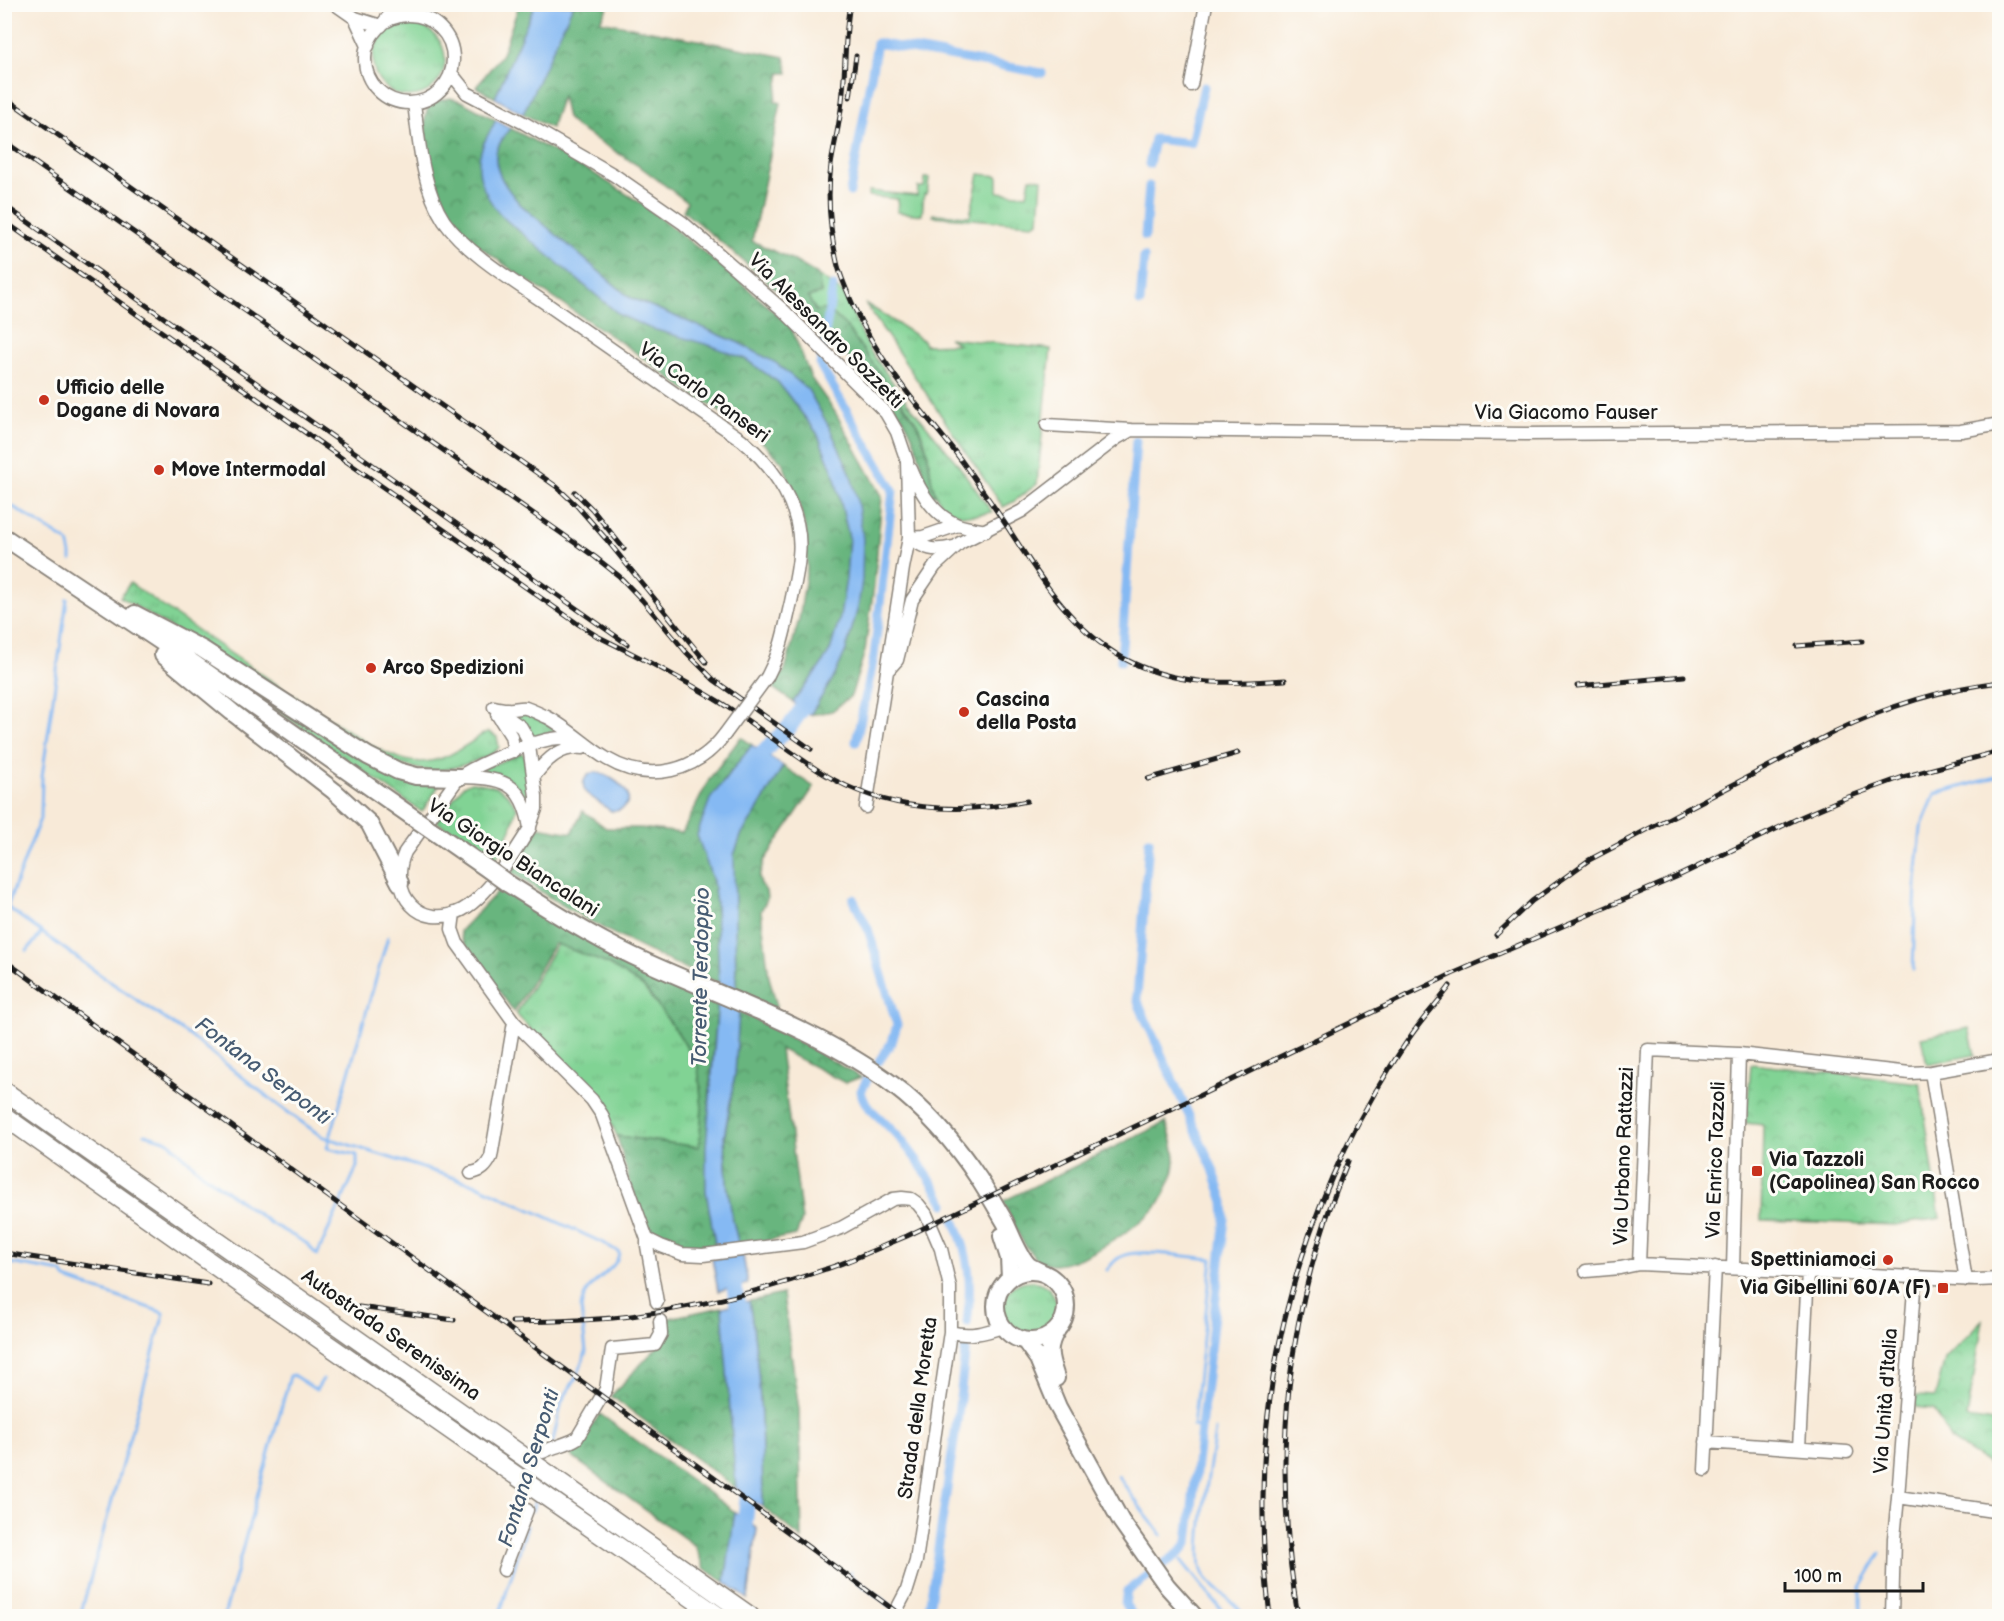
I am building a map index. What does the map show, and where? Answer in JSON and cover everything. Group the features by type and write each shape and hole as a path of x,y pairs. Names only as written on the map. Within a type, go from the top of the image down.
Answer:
{"highway":[{"name":"Autostrada Serenissima","path":"4,1091 547,1458 685,1570 750,1617"},
{"path":"4,1116 718,1617"}],"main road":[{"name":"Via Giorgio Biancalani","path":"4,537 196,665 554,914 633,956 793,1027 861,1063 911,1100 943,1132 981,1181 992,1203"},
{"path":"61,575 202,649 368,756 398,771 416,776 459,777"},
{"path":"61,575 352,807 369,824 400,883"},
{"path":"992,1203 1005,1222 1022,1257 1029,1266 1052,1278 1060,1286 1065,1297 1066,1309 1063,1320 1049,1344 1050,1355 1071,1428"},
{"path":"992,1203 1009,1258 1010,1278"},
{"path":"1041,1272 1019,1273 1002,1286 997,1296 998,1317 1002,1327 1016,1338 1025,1341 1036,1341 1048,1337 1057,1330"},
{"path":"1025,1341 1038,1359 1055,1401 1106,1497 1155,1570 1194,1617"}],"street":[{"path":"335,4 355,18 381,26 402,16 425,19 438,26 448,38 453,52 451,73 439,91 428,99 414,103 403,103 382,94 373,84 367,72 365,59 373,35 381,26 398,4"},
{"path":"423,4 425,19"},
{"path":"1191,85 1206,4"},
{"path":"355,18 368,46"},
{"name":"Via Alessandro Sozzetti","path":"451,73 467,93"},
{"name":"Via Alessandro Sozzetti","path":"439,91 467,93 524,123 614,175 683,223 783,310 886,413 897,432 907,461 909,538 866,807"},
{"name":"Via Carlo Panseri","path":"414,103 419,146 428,185 444,221 463,242 506,276 742,440 760,455 779,480 790,500 797,525 800,554 784,638 767,676 725,734 702,758 669,771 654,773 635,770 609,760 550,719 525,708 507,710 494,707"},
{"name":"Via Giacomo Fauser","path":"1047,425 1131,430 1615,434 1962,431 2000,424"},
{"path":"909,538 933,550 955,546 986,531 1022,511 1117,438 1131,430"},
{"path":"907,461 919,490 935,510 958,525 986,531"},
{"path":"909,538 923,537 958,525"},
{"path":"888,670 897,660 912,600 935,566 955,546"},
{"path":"494,707 521,727 528,739 536,809 530,828 515,852 479,898 461,911 432,916 419,911 408,902 402,892 401,860 459,777 496,779 508,784 516,792 526,809 530,828"},
{"path":"494,707 511,736 514,751"},
{"name":"Via Carlo Panseri","path":"459,777 471,769 514,751 550,739 564,738 590,748"},
{"path":"534,776 552,755 575,747 590,748"},
{"path":"454,913 452,929 458,943 514,1022 592,1100 602,1115 647,1239 657,1302"},
{"path":"471,1173 480,1171 487,1165 490,1157 514,1022"},
{"name":"Via Urbano Rattazzi","path":"1640,1264 1648,1050 1739,1054"},
{"path":"1739,1054 1913,1073 2000,1060"},
{"name":"Via Enrico Tazzoli","path":"1733,1268 1739,1054"},
{"path":"1931,1072 1966,1280"},
{"name":"Strada della Moretta","path":"647,1239 682,1254 703,1255 816,1239 842,1228 893,1199 910,1199 918,1204 926,1214 941,1249 950,1287 950,1332 916,1561 907,1590 896,1611"},
{"path":"1586,1271 1640,1264 1966,1280 2000,1279"},
{"path":"1705,1470 1714,1267"},
{"path":"1799,1448 1808,1272"},
{"name":"Via Unità d'Italia","path":"1915,1277 1898,1497 2000,1512"},
{"path":"547,1458 577,1438 606,1389 612,1349 655,1345 661,1334 660,1321"},
{"path":"950,1332 960,1335 975,1334 1002,1327"},
{"path":"1706,1442 1847,1452"},
{"path":"1892,1617 1894,1540 1898,1497"},
{"path":"504,1570 527,1510"}],"green space":[{"path":"519,5 535,5 495,98 476,87 502,54"},
{"path":"573,5 609,5 600,21 785,57 788,73 780,73 775,101 781,103 752,241 791,259 818,275 821,293 808,297 815,311 828,309 846,326 917,424 927,451 936,495 929,495 915,442 892,403 796,308 683,211 687,202 642,168 576,127 567,118 562,96 551,128 523,114"},
{"path":"409,24 429,30 439,40 445,60 439,80 429,90 409,96 389,90 379,80 373,60 379,40 389,30"},
{"path":"450,98 461,101 496,120 481,151 506,220 554,259 712,346 745,359 778,382 817,433 834,474 849,537 846,579 840,617 830,651 793,702 773,688 785,670 799,619 807,569 806,531 797,497 782,462 753,433 686,390 632,350 516,273 471,240 444,204 427,151 425,120 427,110 433,102"},
{"path":"510,128 590,171 641,203 735,277 791,327 811,378 835,412 882,496 874,586 865,651 851,696 832,711 810,715 834,677 846,650 858,607 850,472 829,427 808,390 776,363 739,343 629,297 520,204 503,181 496,160 498,147"},
{"path":"979,174 998,176 998,192 1027,195 1030,178 1042,179 1039,221 1033,224 933,216 933,214 970,216"},
{"path":"925,178 929,178 927,194 924,194 922,215 897,212 898,199 868,196 869,191 917,196 918,187 924,187"},
{"path":"818,275 843,293 870,351 992,512 961,515 949,510 939,500 931,480 925,444 915,419 868,358 819,314 808,297 821,293"},
{"path":"865,303 923,340 925,345 959,344 948,338 1051,349 1037,484 1003,507"},
{"path":"130,583 298,698 369,744 395,757 419,762 434,760 454,752 489,732 497,737 499,747 478,760 439,770 432,771 393,763 120,597"},
{"path":"212,665 388,776 411,785 440,784 422,812"},
{"path":"518,711 559,730 531,738 515,717"},
{"path":"741,737 752,745 723,781 706,860 713,881 716,904 719,983 613,934 512,873 539,827 572,833 583,811 606,828 640,828 682,833 710,778"},
{"path":"522,753 525,757 529,787 527,798 508,779 482,772 482,769"},
{"path":"783,766 814,787 764,861 759,877 767,899 761,911 769,977 777,1006 773,1008 736,991 734,855 742,833"},
{"path":"471,782 498,788 517,807 511,829 494,863 436,821 463,786"},
{"path":"502,887 718,1001 710,1085 706,1191 716,1249 682,1250 660,1241 649,1230 629,1181 617,1136 699,1147 702,1108 698,1066 678,1033 644,987 610,965 557,944 554,944 514,1012 462,940 460,931"},
{"path":"557,944 610,965 643,987 678,1033 698,1066 702,1108 699,1147 617,1136 603,1105 516,1014"},
{"path":"739,1011 861,1077 845,1083 780,1049 802,1220 796,1235 739,1246 727,1182 725,1135 735,1074"},
{"path":"1969,1028 1975,1055 1927,1064 1921,1037"},
{"path":"1751,1064 1920,1083 1940,1218 1895,1225 1761,1220 1763,1125 1746,1123"},
{"path":"1166,1122 1175,1163 1169,1184 1155,1209 1116,1239 1081,1258 1050,1265 1038,1260 1027,1248 1003,1201"},
{"path":"1025,1281 1035,1281 1045,1285 1053,1293 1057,1308 1053,1323 1045,1331 1035,1335 1025,1335 1015,1331 1007,1323 1003,1313 1003,1303 1007,1293 1015,1285"},
{"path":"783,1294 799,1410 802,1539 763,1507 758,1378 749,1301"},
{"path":"722,1307 736,1488 611,1396 662,1342 664,1319"},
{"path":"1983,1320 1967,1418 1999,1423 1999,1469 1951,1440 1933,1409 1915,1407 1916,1396 1935,1397 1945,1359"},
{"path":"600,1414 735,1512 725,1582 704,1568 695,1546 571,1456"}],"water":[{"path":"535,4 573,5 523,114 495,98"},
{"path":"496,120 510,128 496,153 497,167 507,187 520,204 629,297 739,343 776,363 808,390 829,427 850,472 857,499 863,539 862,580 858,607 846,650 834,677 810,715 793,702 830,651 840,617 849,537 834,474 817,433 778,382 745,359 712,346 649,328 620,315 506,220 488,197 479,170 482,147"},
{"path":"752,745 783,766 742,833 734,855 736,991 719,983 713,881 697,835 710,799"},
{"path":"596,772 612,779 625,790 628,802 623,808 611,811 586,793 583,786 585,780"},
{"path":"718,1001 739,1011 735,1074 724,1137 727,1184 739,1246 716,1249 706,1191 706,1147"},
{"path":"743,1255 748,1284 718,1291 712,1259"},
{"path":"749,1301 758,1378 763,1507 736,1488 722,1307"},
{"path":"735,1512 757,1529 748,1599 725,1582"}],"waterway":[{"path":"850,192 877,43 1042,73"},
{"path":"1149,164 1154,139 1191,143 1204,87"},
{"path":"1145,236 1149,186"},
{"path":"1140,302 1144,257"},
{"path":"833,286 820,365 893,490 874,657 856,742"},
{"path":"1121,661 1136,441"},
{"name":"Fontana Serponti","path":"4,501 68,542 71,560"},
{"name":"Fontana Serponti","path":"67,599 42,777 41,816 7,907 106,979 190,1036 321,1136 477,1185 619,1252 613,1265 588,1290 584,1298 581,1308 586,1352 577,1376 562,1401 552,1445"},
{"name":"Torrente Terdoppio","path":"748,767 790,726 814,692"},
{"path":"1913,970 1916,880 1921,828 1935,794 2000,776"},
{"path":"1133,1616 1125,1604 1127,1591 1182,1551 1188,1542 1225,1219 1224,1202 1213,1169 1137,997 1149,841"},
{"path":"853,899 868,929 897,1025 892,1042 879,1061"},
{"path":"27,951 42,932"},
{"path":"145,1134 170,1143 203,1174 270,1223 306,1243 317,1255 357,1167 357,1155 327,1148 388,937"},
{"path":"867,1080 861,1091 866,1104 909,1150 945,1204"},
{"path":"954,1220 968,1270 967,1323"},
{"path":"1107,1270 1120,1257 1134,1253 1212,1259 1193,1426 1198,1427"},
{"path":"4,1262 62,1272 66,1279 164,1313 80,1616"},
{"name":"Torrente Terdoppio","path":"731,1266 741,1326"},
{"path":"928,1616 966,1344"},
{"path":"224,1616 290,1376 293,1375 316,1390 323,1379"},
{"path":"1215,1430 1202,1527 1201,1563 1207,1579 1235,1604 1244,1616"},
{"name":"Torrente Terdoppio","path":"743,1541 750,1474"},
{"path":"1118,1476 1162,1535"},
{"name":"Fontana Serponti","path":"532,1511 536,1497"},
{"name":"Fontana Serponti","path":"499,1616 527,1526"},
{"path":"1861,1616 1861,1587 1881,1553"},
{"path":"1181,1560 1226,1616"},
{"path":"851,1572 849,1575 891,1606"}],"railway":[{"path":"850,4 841,109 832,157 829,201 840,273 853,305 872,341 906,391 949,444 998,512 1044,582 1079,624 1100,643 1123,658 1143,667 1183,679 1222,682 1285,680"},
{"path":"850,97 856,56"},
{"path":"4,97 557,487 606,539 706,662"},
{"path":"4,141 595,557 619,576 714,680 811,749"},
{"path":"4,205 627,644"},
{"path":"4,221 578,624 718,701 824,774 872,796 923,807 975,808 1027,801"},
{"path":"575,492 592,509 624,549"},
{"path":"1797,646 1862,641"},
{"path":"1577,686 1684,676"},
{"path":"1496,935 1532,901 1589,860 1834,732 1874,714 1915,700 1957,689 2000,682"},
{"path":"512,1322 602,1319 680,1308 754,1291 847,1262 907,1236 1452,974 1676,877 1803,816 1903,777 2000,751"},
{"path":"1148,779 1238,753"},
{"path":"4,960 902,1616"},
{"path":"1270,1616 1263,1512 1265,1449 1272,1387 1283,1325 1300,1265 1320,1206 1345,1148 1375,1093 1413,1033 1450,986"},
{"path":"1298,1616 1290,1557 1286,1499 1285,1442 1289,1385 1297,1329 1310,1273 1327,1217 1348,1161"},
{"path":"4,1253 208,1284"},
{"path":"359,1307 454,1320"}],"place":[{"name":"Ufficio delle Dogane di Novara","path":"44,400"},
{"name":"Move Intermodal","path":"159,470"},
{"name":"Arco Spedizioni","path":"371,668"},
{"name":"Cascina della Posta","path":"964,712"},
{"name":"Via Tazzoli (Capolinea) San Rocco","path":"1757,1171"},
{"name":"Spettiniamoci","path":"1888,1260"},
{"name":"Via Gibellini 60/A (F)","path":"1943,1288"}]}
